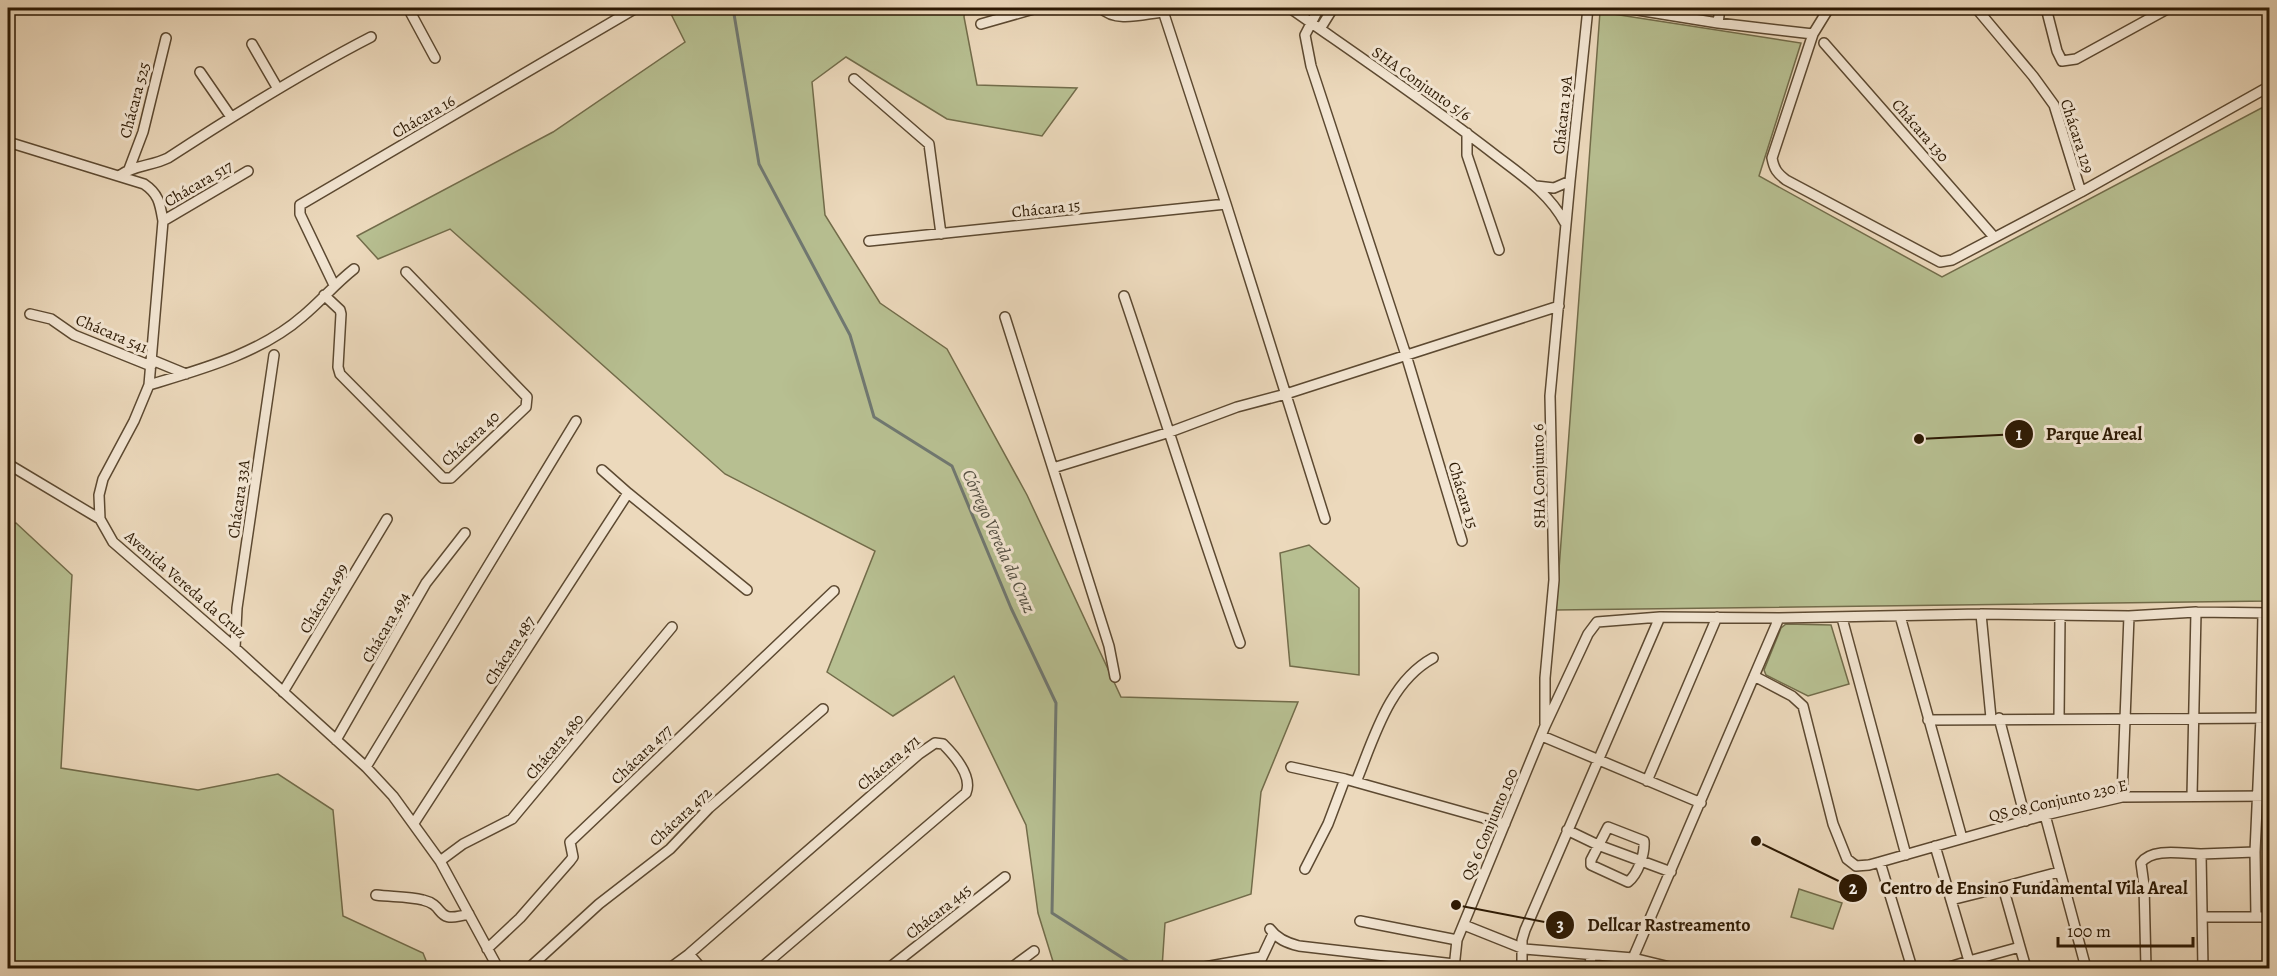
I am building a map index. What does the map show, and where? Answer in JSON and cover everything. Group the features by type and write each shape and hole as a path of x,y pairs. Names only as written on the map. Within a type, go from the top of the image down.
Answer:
{"street":[{"path":"408,8 435,58"},
{"name":"Chácara 16","path":"334,285 300,214 300,206 636,8"},
{"path":"981,24 1037,8"},
{"path":"1101,8 1110,16 1162,10 1325,519"},
{"name":"SHA Conjunto 5/6","path":"1290,8 1467,133 1536,186 1558,209 1566,225"},
{"path":"1310,22 1319,8"},
{"path":"1320,29 1333,8"},
{"name":"Chácara 19A","path":"1566,225 1588,8"},
{"path":"1625,8 1718,23 1814,34"},
{"path":"1718,23 1720,8"},
{"path":"1829,8 1814,34 1772,158 1773,166 1777,173 1940,262 1952,260 2081,192 2270,86"},
{"name":"Chácara 129","path":"1975,8 2033,76 2054,105 2081,192"},
{"path":"2046,8 2057,51 2062,61 2067,61 2076,59 2169,8"},
{"name":"Chácara 15","path":"1310,22 1305,35 1311,66 1406,355 1462,541"},
{"path":"119,176 129,169 159,163 325,60 371,37"},
{"name":"Chácara 525","path":"129,169 143,132 166,38"},
{"name":"Chácara 130","path":"1824,43 1994,237"},
{"path":"252,44 278,88"},
{"path":"200,72 231,117"},
{"path":"854,79 929,144 941,234"},
{"path":"1467,133 1467,155 1499,250"},
{"path":"8,142 144,184 160,199 163,221 149,385 134,421 103,479 99,495 100,519"},
{"name":"Chácara 517","path":"163,221 248,171"},
{"path":"1536,186 1554,188 1570,181"},
{"name":"Chácara 15","path":"869,241 1226,204"},
{"name":"SHA Conjunto 6","path":"1545,726 1545,678 1554,580 1551,396 1566,225"},
{"path":"149,385 222,362 279,333 303,317 354,268"},
{"name":"Chácara 40","path":"324,295 340,310 341,314 338,367 340,374 443,478 451,478 526,407 527,397 406,272"},
{"path":"1124,296 1170,432 1204,544 1240,643"},
{"path":"1053,468 1170,432 1237,407 1286,394 1559,306"},
{"name":"Chácara 541","path":"30,314 51,319 74,335 186,374"},
{"path":"1005,317 1109,646 1115,677"},
{"name":"Chácara 33A","path":"235,648 237,608 274,355"},
{"path":"366,767 576,421"},
{"path":"8,464 100,519"},
{"path":"602,470 747,591"},
{"name":"Chácara 487","path":"414,823 628,493"},
{"name":"Avenida Vereda da Cruz","path":"100,519 113,542 284,692 366,767 393,796 440,861 498,969"},
{"name":"Chácara 499","path":"284,692 387,519"},
{"name":"Chácara 494","path":"336,740 435,569 465,533"},
{"name":"Chácara 477","path":"487,949 519,918 570,861 573,857 570,842 834,591"},
{"path":"1545,726 1593,625 1605,621 1660,617 1842,618 1981,614 2129,616 2196,612 2266,613 2265,718 2257,795 2255,852 2256,917"},
{"path":"2192,796 2196,612"},
{"path":"1981,614 1995,718 2026,821"},
{"path":"1900,616 1962,838"},
{"path":"2059,718 2060,616"},
{"path":"2122,797 2129,616"},
{"path":"1522,969 1524,949 1522,939 1525,930 1566,830 1660,617"},
{"path":"1647,781 1717,617"},
{"path":"1633,958 1779,618"},
{"path":"1842,618 1906,855"},
{"name":"Chácara 480","path":"440,861 463,844 513,819 672,627"},
{"path":"1356,782 1380,724 1394,698 1411,674 1433,658"},
{"name":"QS 08 Conjunto 230 E","path":"1754,676 1792,696 1803,706 1833,824 1847,859 1856,866 1869,865 2045,815 2122,797 2270,796"},
{"name":"Chácara 472","path":"529,969 599,904 670,849 709,808 823,709"},
{"path":"1928,720 2265,718"},
{"name":"QS 6 Conjunto 100","path":"1454,966 1457,940 1545,726"},
{"path":"1542,736 1701,802"},
{"name":"Chácara 471","path":"670,969 920,754 935,743 943,744 965,774 968,785 966,793 761,969"},
{"path":"1291,767 1345,778 1504,824"},
{"path":"1305,869 1328,824 1345,778"},
{"path":"2045,815 2086,969"},
{"path":"1606,828 1615,828 1644,841 1641,861 1631,880 1628,882 1591,865 1590,860 1598,845 1606,828"},
{"path":"1566,830 1598,845 1671,872"},
{"path":"1935,846 1969,961"},
{"path":"2146,969 2144,885 2141,863 2146,857 2155,854 2255,852"},
{"path":"2201,854 2203,969"},
{"path":"1880,862 1912,969"},
{"path":"1951,900 2059,872"},
{"name":"Chácara 445","path":"889,969 1005,877"},
{"path":"2003,886 2026,969"},
{"path":"376,895 421,899 434,905 446,918 469,914"},
{"path":"2202,917 2270,917"},
{"path":"1360,921 1457,940"},
{"path":"1464,925 1524,949 1633,958 1649,965 1674,969"},
{"path":"1257,969 1271,931 1287,944 1454,966"},
{"path":"1946,969 2020,947"},
{"path":"1011,969 1034,951"},
{"path":"688,954 701,969"},
{"path":"1590,969 1592,955"},
{"path":"1199,969 1261,957"}],"green space":[{"path":"668,8 965,8 964,17 977,85 1077,88 1042,136 947,119 846,57 812,82 825,215 880,303 947,349 1027,495 1121,697 1298,702 1261,792 1251,894 1165,923 1162,968 1055,968 1038,913 1026,825 954,676 893,716 827,672 875,551 725,474 450,229 378,259 357,236 553,132 685,42"},
{"path":"1600,12 1801,43 1759,176 1942,277 2269,104 2269,601 1556,610"},
{"path":"16,523 72,575 61,768 198,790 278,774 333,810 343,916 423,953 429,968 8,968 8,525"},
{"path":"1309,545 1359,588 1359,675 1290,666 1280,553"},
{"path":"1786,624 1831,625 1849,684 1808,696 1766,675 1764,670 1781,628"},
{"path":"1799,889 1842,903 1833,929 1791,917"}],"waterway":[{"name":"Córrego Vereda da Cruz","path":"733,8 759,164 850,335 874,417 952,466 1011,608 1056,703 1052,913 1129,962"}],"place":[{"name":"Parque Areal","path":"1919,439"},
{"name":"Centro de Ensino Fundamental Vila Areal","path":"1756,841"},
{"name":"Dellcar Rastreamento","path":"1456,905"}]}
